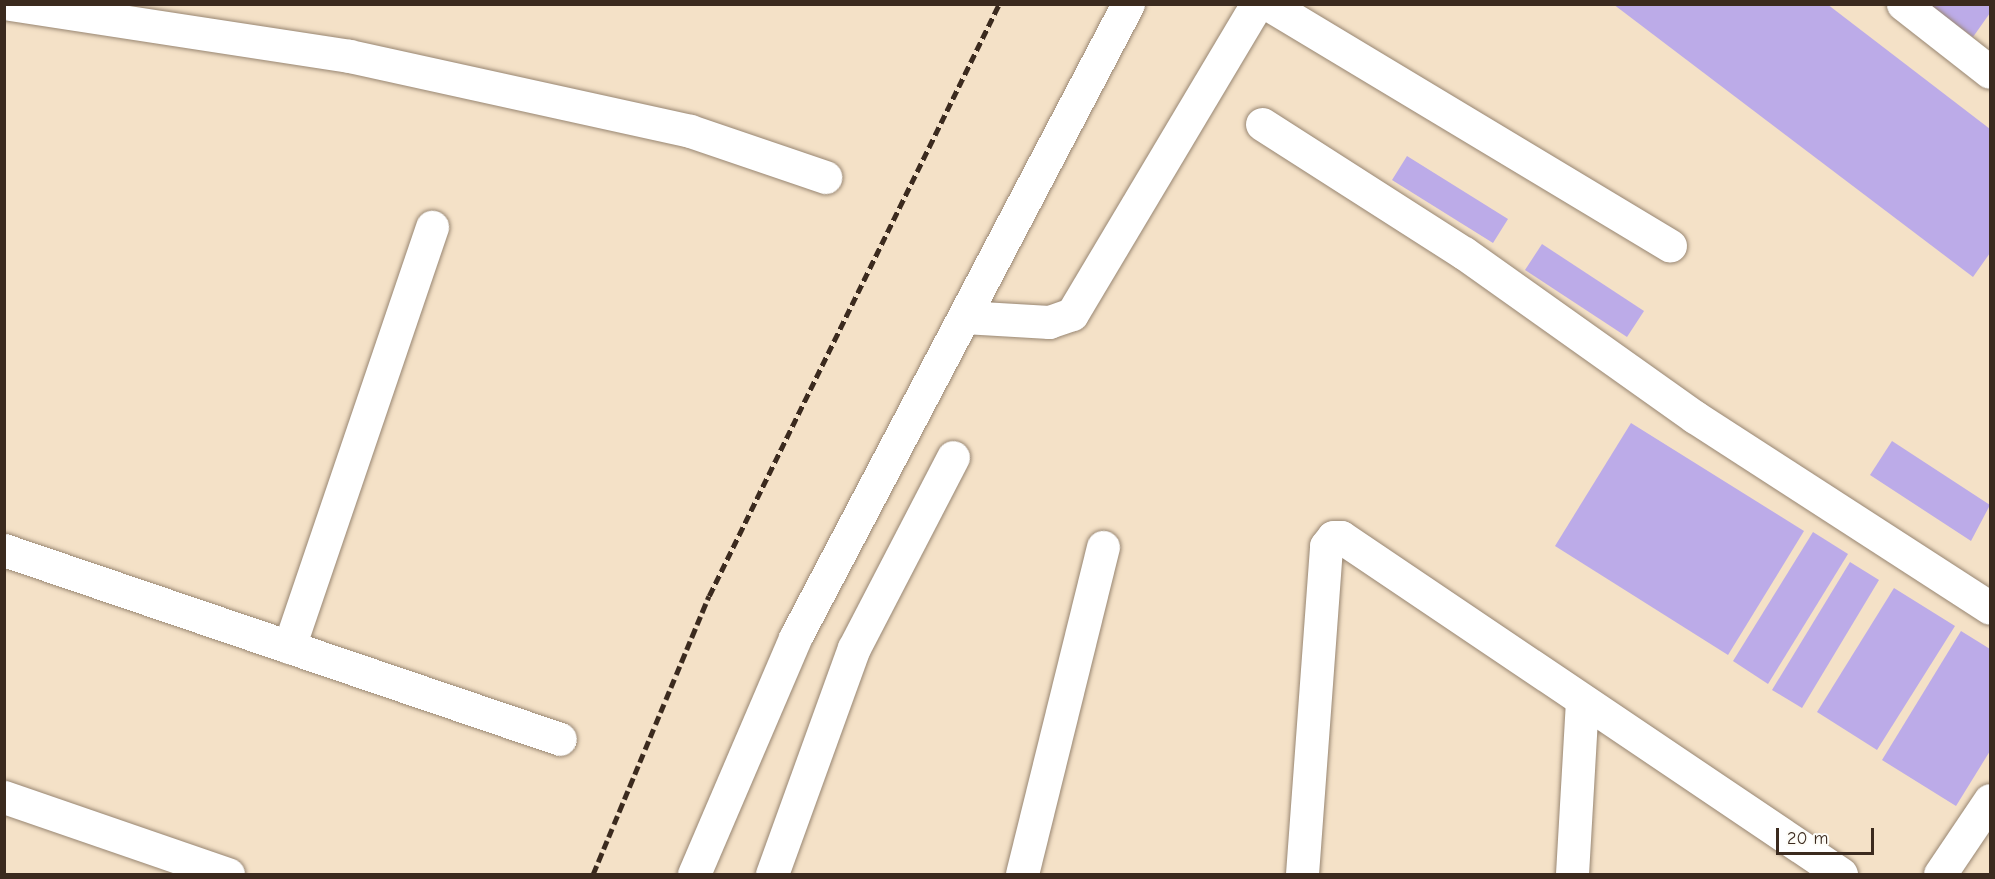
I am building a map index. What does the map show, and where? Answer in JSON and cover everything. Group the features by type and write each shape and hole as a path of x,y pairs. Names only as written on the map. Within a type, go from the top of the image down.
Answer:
{"street":[{"path":"10,4 111,12 372,61 690,131 825,177"},
{"path":"694,874 795,638 1128,4"},
{"path":"964,317 1048,322 1071,314 1257,4"},
{"path":"1268,4 1670,246"},
{"path":"1904,4 1990,72"},
{"path":"1262,124 1464,253 1695,417 1990,608"},
{"path":"290,647 432,227"},
{"path":"772,874 854,648 953,457"},
{"path":"1302,874 1326,546 1333,537 1341,537 1841,874"},
{"path":"1022,874 1103,547"},
{"path":"4,550 560,739"},
{"path":"1572,874 1582,700"},
{"path":"4,796 228,874"},
{"path":"1940,874 1990,800"}],"building":[{"path":"1613,4 1827,4 1990,129 1990,253 1973,277"},
{"path":"1928,4 1990,4 1990,13 1973,37"},
{"path":"1407,156 1508,219 1493,243 1392,180"},
{"path":"1542,244 1644,311 1627,337 1525,270"},
{"path":"1631,423 1804,531 1728,655 1555,546"},
{"path":"1892,441 1990,505 1971,541 1870,475"},
{"path":"1813,532 1848,554 1768,684 1733,661"},
{"path":"1850,562 1879,580 1802,708 1772,690"},
{"path":"1894,588 1955,626 1877,750 1817,712"},
{"path":"1961,631 1990,649 1990,751 1956,806 1882,760"}],"railway":[{"path":"593,874 709,596 999,4"}]}
